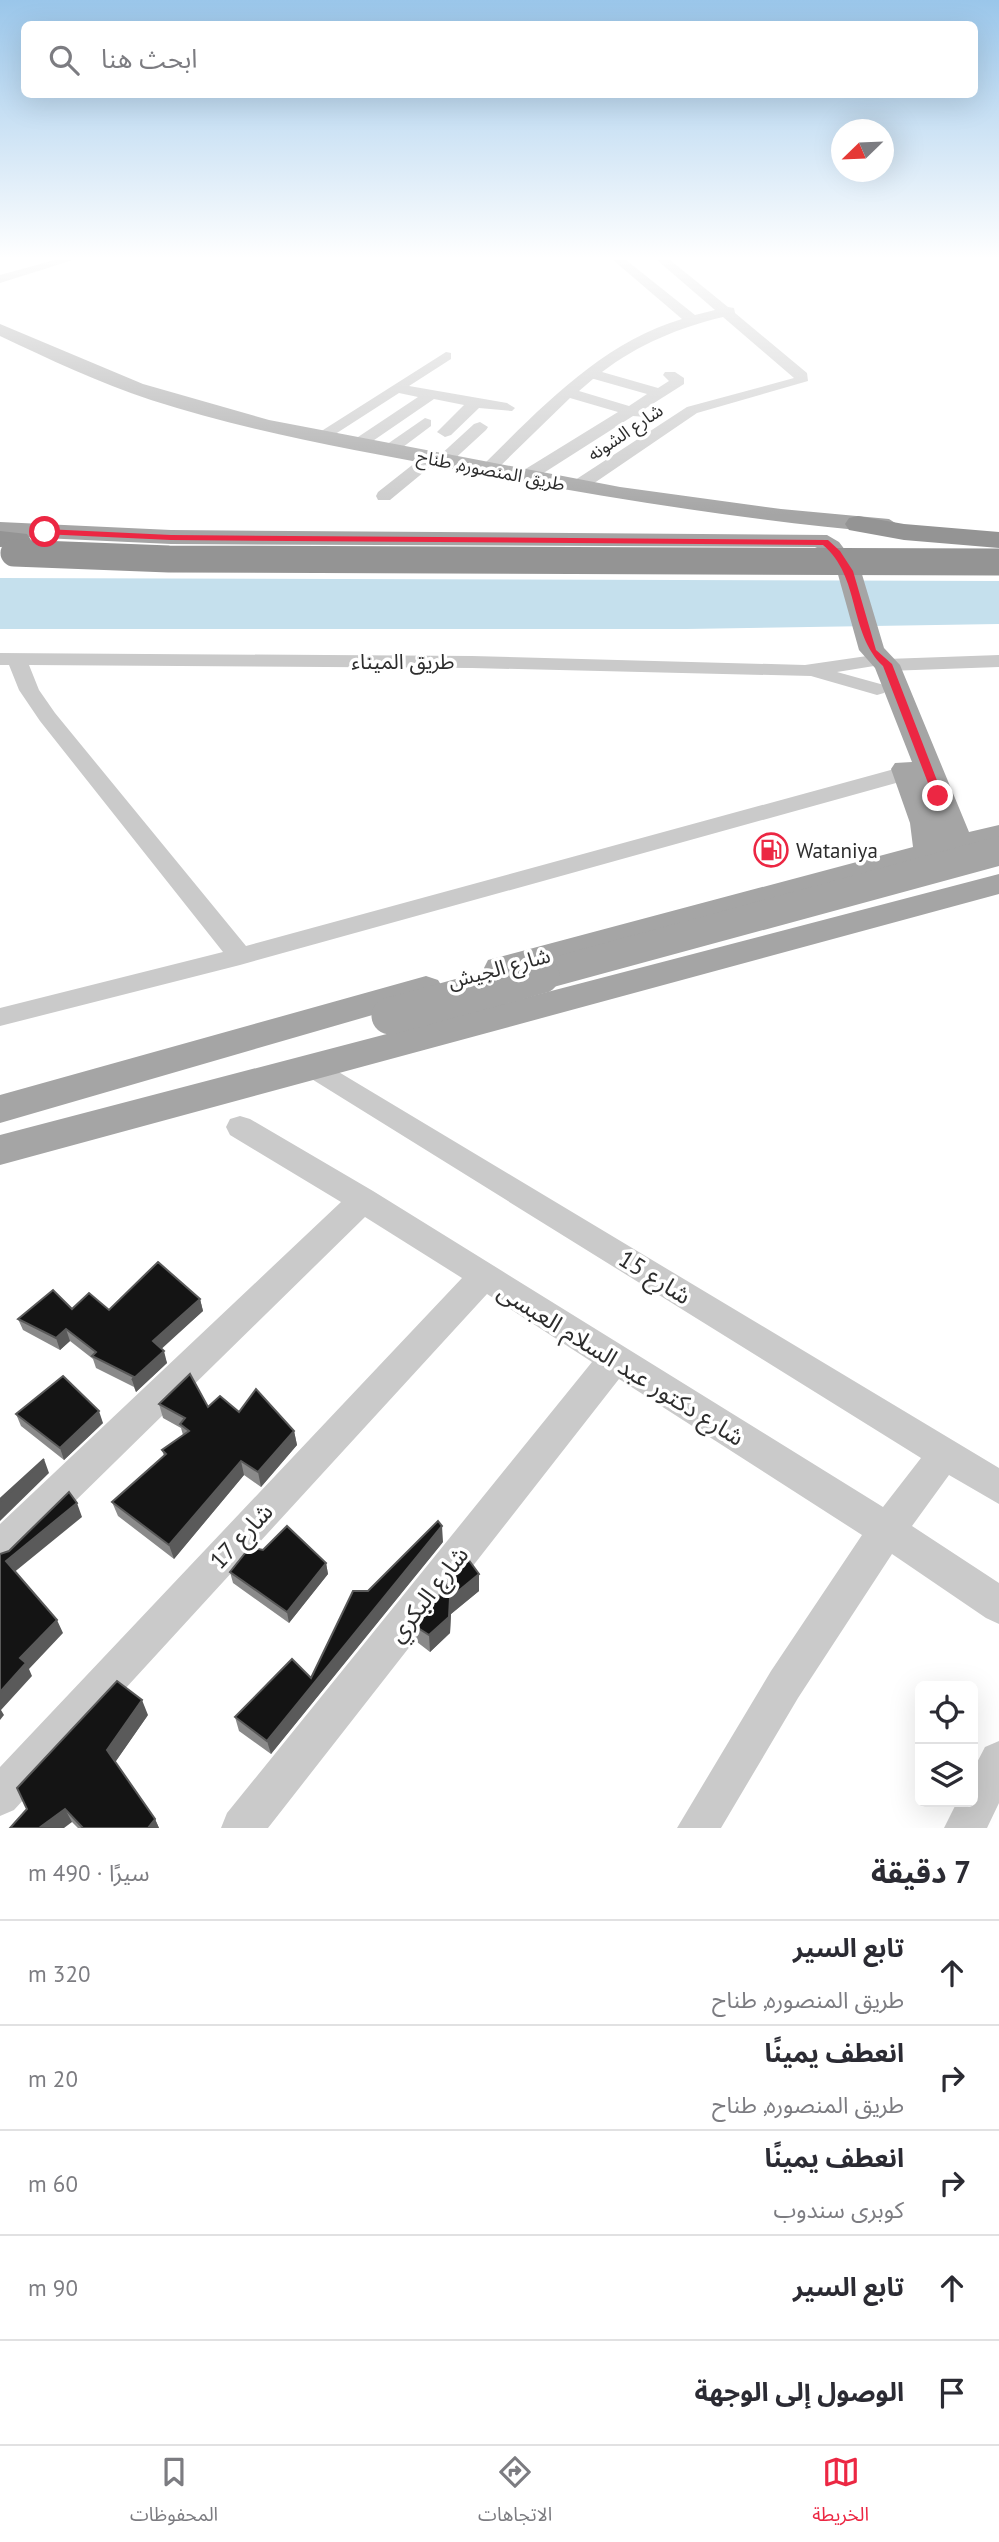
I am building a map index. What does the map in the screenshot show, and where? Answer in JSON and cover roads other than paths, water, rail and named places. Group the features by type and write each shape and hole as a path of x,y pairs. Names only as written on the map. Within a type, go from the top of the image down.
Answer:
{"highway":[{"path":"858,524 904,532 999,540"},
{"path":"5,545 999,551"},
{"path":"5,545 182,559 999,560"},
{"path":"5,545 135,569 850,575 999,572"}],"main road":[{"name":"طريق المنصوره, طناح","path":"37,345 157,395 320,437 488,470 719,508 858,524 999,533"},
{"path":"929,851 920,789 874,660 850,575 859,562 873,558 999,560"},
{"path":"0,1150 988,887 920,789 874,660"},
{"name":"شارع الجيش","path":"0,1109 278,1027 999,834"},
{"path":"113,1077 206,1064 999,851"}],"street":[{"path":"488,470 569,393 634,345"},
{"name":"شارع الشونه","path":"578,486 701,406 793,386 801,381 802,376 767,345"},
{"path":"320,437 446,356"},
{"path":"593,374 660,393"},
{"path":"525,477 660,393 673,379 701,406"},
{"path":"395,388 508,408"},
{"path":"569,393 672,423"},
{"path":"358,444 430,394"},
{"path":"445,432 475,403"},
{"path":"382,411 407,410 462,415"},
{"path":"576,422 603,428"},
{"path":"389,450 425,423"},
{"path":"384,496 480,427"},
{"path":"478,445 507,451"},
{"path":"9,659 47,717 240,956"},
{"name":"طريق الميناء","path":"9,659 472,662 805,671 874,660"},
{"path":"874,660 999,661"},
{"name":"طريق الميناء","path":"805,671 874,660"},
{"path":"0,1017 920,789"},
{"name":"شارع 15","path":"312,1066 999,1487"},
{"name":"شارع دكتور عبد السلام العبسى","path":"240,1127 363,1200 885,1529 999,1605"},
{"path":"0,1549 363,1200"},
{"name":"شارع 17","path":"0,1796 482,1277"},
{"name":"شارع البكري","path":"242,1828 614,1360"},
{"path":"698,1828 792,1669 885,1529 944,1455"},
{"path":"965,1828 999,1761"}],"water":[{"path":"0,578 999,581 999,624 686,629 0,629"}],"place":[{"name":"Wataniya","path":"771,850"}]}
